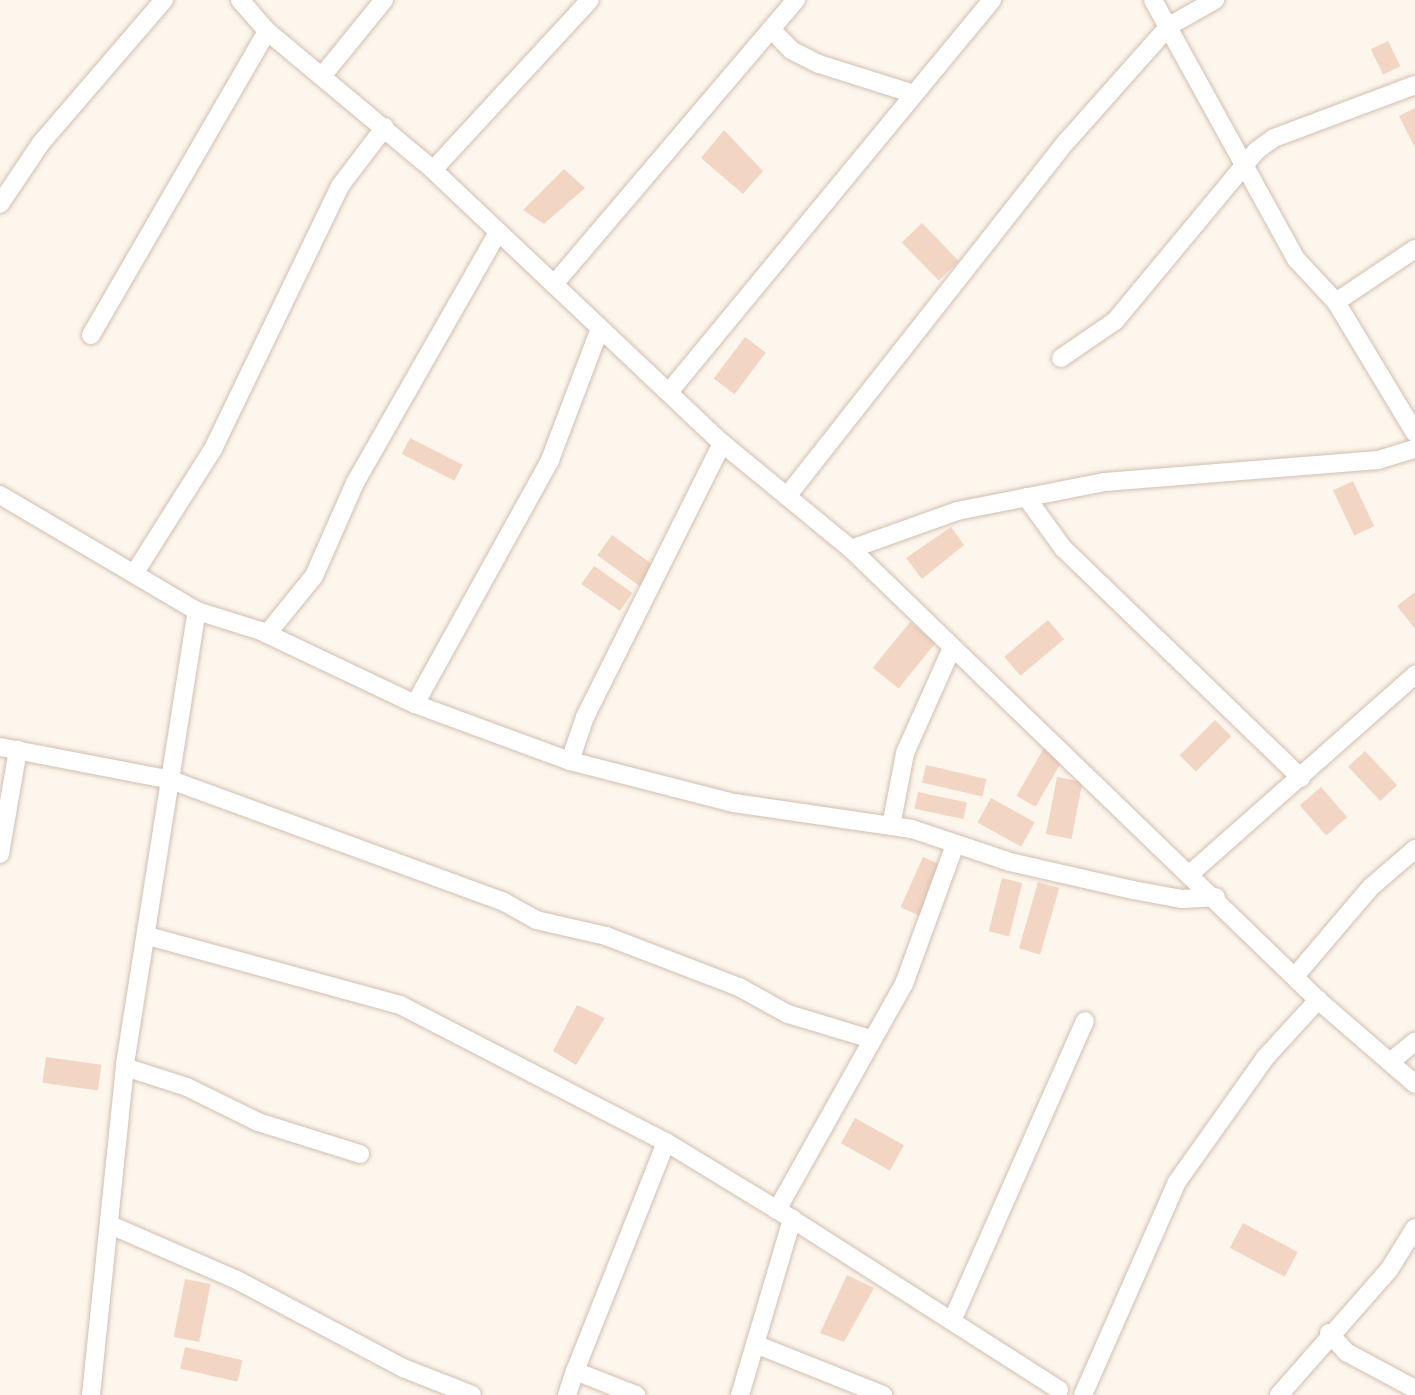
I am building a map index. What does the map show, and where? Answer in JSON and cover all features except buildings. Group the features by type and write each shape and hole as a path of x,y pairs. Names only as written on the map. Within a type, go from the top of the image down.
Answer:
{"street":[{"path":"0,204 41,143 164,0"},
{"path":"240,0 267,31 433,170 555,283 599,331 722,443 851,549 1216,897 1318,1000 1415,1084"},
{"path":"323,75 384,0"},
{"path":"433,170 590,0"},
{"path":"555,283 796,0"},
{"path":"669,392 992,0"},
{"path":"1153,0 1296,259 1336,302 1415,433"},
{"path":"788,495 1067,141 1169,26 1215,0"},
{"path":"771,29 791,50 819,64 914,94"},
{"path":"91,335 267,31"},
{"path":"1061,358 1115,321 1245,164 1274,138 1415,85"},
{"path":"134,574 213,449 340,186 385,127"},
{"path":"267,634 314,576 355,483 498,232"},
{"path":"1336,302 1415,249"},
{"path":"415,704 550,460 599,331"},
{"path":"570,761 585,717 722,443"},
{"path":"851,549 957,511 1105,482 1378,460 1415,449"},
{"path":"0,495 197,611 267,634 415,704 570,761 734,803 891,826 1133,890 1182,899 1216,897"},
{"path":"1026,497 1063,548 1301,778"},
{"path":"91,1395 113,1226 125,1067 197,611"},
{"path":"891,826 905,753 952,648"},
{"path":"1191,873 1415,675"},
{"path":"0,854 9,749 171,780 504,902 536,920 606,936 739,987 788,1014 871,1039"},
{"path":"740,1395 785,1214 871,1039 904,984 955,845"},
{"path":"1296,975 1371,887 1415,849"},
{"path":"148,936 312,976 400,1005 666,1142 785,1214 1063,1393"},
{"path":"1083,1395 1177,1182 1265,1058 1318,1000"},
{"path":"952,1321 1085,1021"},
{"path":"1390,1062 1415,1042"},
{"path":"125,1067 187,1087 258,1122 360,1154"},
{"path":"567,1395 626,1231 666,1142"},
{"path":"113,1226 237,1280 403,1368 472,1395"},
{"path":"1279,1395 1329,1333 1389,1270 1415,1228"},
{"path":"1329,1333 1346,1352 1415,1389"},
{"path":"755,1344 883,1395"},
{"path":"575,1371 636,1395"}]}
